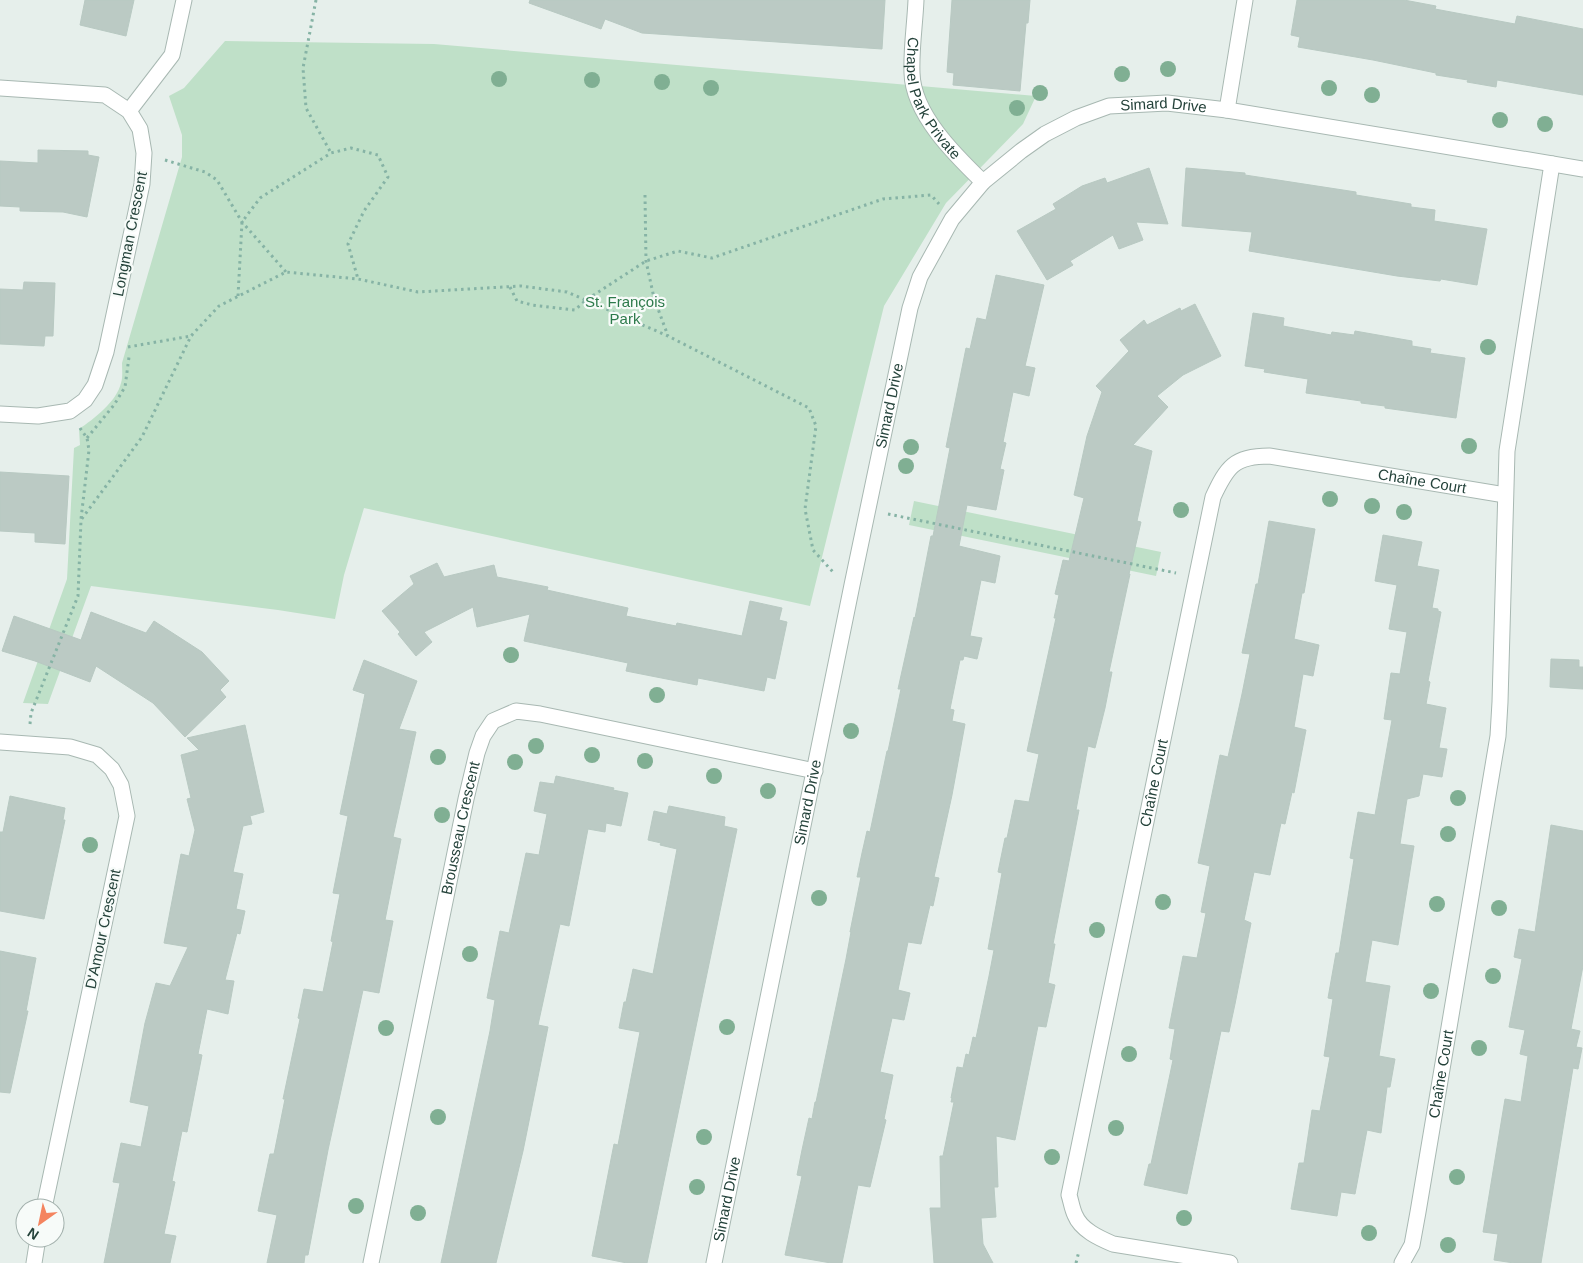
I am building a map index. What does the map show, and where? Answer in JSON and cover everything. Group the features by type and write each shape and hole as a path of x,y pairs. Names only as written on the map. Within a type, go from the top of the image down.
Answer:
{"street":[{"path":"129,111 172,55 184,0"},
{"name":"Chapel Park Private","path":"916,0 912,73 914,88 922,110 964,164 983,182"},
{"path":"1227,110 1245,0"},
{"name":"Longman Crescent","path":"0,88 105,94 129,111 140,129 144,153 142,184 106,352 95,385 85,400 70,411"},
{"name":"Simard Drive","path":"714,1263 910,308 920,277 952,219 983,182 1020,151 1044,134 1076,118 1109,106 1167,103 1227,110 1583,170"},
{"name":"Chaîne Court","path":"1402,1263 1412,1246 1498,736 1507,451 1552,164"},
{"path":"0,414 38,416 70,411"},
{"name":"Chaîne Court","path":"1230,1263 1113,1244 1098,1238 1084,1228 1075,1216 1069,1195 1213,497 1224,474 1240,460 1254,456 1269,456 1505,495"},
{"name":"Brousseau Crescent","path":"371,1263 466,799 477,753 483,736 493,721 516,711 540,714 815,771"},
{"name":"D'Amour Crescent","path":"0,742 70,747 97,755 112,769 122,785 127,816 46,1198"},
{"path":"34,1263 36,1248"}],"path":[{"path":"316,0 303,68 306,108 331,153"},
{"path":"238,296 242,222 260,198 331,153 351,148 378,156 388,177 364,211 348,244 358,279"},
{"path":"144,153 205,172 217,180 242,222 286,272"},
{"path":"645,195 646,261 654,298 668,336"},
{"path":"510,287 517,301 532,305 575,310 586,300 646,261 678,251 712,258 883,199 931,195 952,219"},
{"path":"81,520 142,437 191,336 219,306 286,272 358,279 418,292 521,286 567,292 586,300 668,336 809,408 816,426 805,509 814,550 830,571 852,585"},
{"path":"106,352 191,336"},
{"path":"28,744 31,713 78,596 81,520 89,450 86,438 70,411"},
{"path":"868,510 1196,579"}],"green space":[{"name":"St. François Park","path":"225,41 434,44 1036,96 1023,124 946,203 884,306 810,606 364,508 344,575 335,619 91,586 48,704 23,703 67,579 74,448 80,445 79,429 104,409 119,390 122,378 122,363 182,157 182,135 169,96 184,88"},
{"path":"914,501 1161,552 1156,576 909,525"}],"building":[{"path":"85,0 134,0 126,36 80,25"},
{"path":"530,0 885,0 882,49 642,33 605,19 601,29 529,3"},
{"path":"952,0 1030,0 1020,91 953,85 954,73 947,72"},
{"path":"1297,0 1404,0 1436,6 1435,9 1515,24 1517,16 1583,29 1583,95 1497,80 1496,87 1373,60 1298,47 1300,37 1291,35"},
{"path":"38,150 88,151 88,155 99,157 87,217 63,212 20,211 20,207 0,206 0,161 38,163"},
{"path":"1149,168 1168,224 1136,222 1143,240 1119,249 1113,235 1070,261 1073,265 1047,280 1017,231 1056,209 1053,204 1082,186 1105,178 1107,183"},
{"path":"1186,168 1245,173 1245,175 1356,192 1356,195 1411,204 1411,207 1435,210 1434,221 1487,229 1477,285 1441,279 1440,281 1397,276 1249,251 1252,232 1182,226"},
{"path":"996,275 1044,285 1025,366 1035,368 1029,396 1013,392 1003,442 1006,443 1000,469 1004,470 996,510 967,505 959,546 1000,556 995,583 981,580 970,636 982,638 977,659 964,656 963,660 960,660 950,709 954,710 952,721 965,724 934,877 939,878 933,906 930,905 921,944 908,942 898,990 910,993 904,1020 892,1018 880,1072 893,1075 884,1119 886,1120 870,1187 858,1185 842,1263 831,1263 785,1255 802,1176 797,1175 802,1150 809,1118 812,1119 816,1102 846,959 861,877 857,877 867,831 870,832 901,689 898,689 915,618 931,536 933,536 950,448 946,447 966,348 970,349 977,318 986,320"},
{"path":"24,282 55,283 53,336 45,336 44,346 0,344 0,289 23,290"},
{"path":"1195,304 1221,356 1183,375 1157,396 1168,407 1133,445 1152,451 1137,521 1141,522 1109,672 1112,672 1105,708 1095,748 1088,746 1076,810 1079,810 1053,944 1055,944 1048,983 1055,985 1046,1027 1038,1026 1015,1140 996,1136 998,1187 994,1187 996,1217 981,1218 983,1244 993,1263 934,1263 930,1208 941,1208 940,1156 943,1156 954,1102 951,1102 951,1098 957,1067 963,1068 966,1054 969,1055 973,1037 976,1038 989,976 994,950 988,949 1002,873 998,872 1005,838 1007,838 1015,800 1029,802 1039,754 1027,751 1056,618 1054,618 1059,595 1055,594 1063,560 1069,561 1084,498 1074,495 1087,436 1102,392 1096,386 1129,351 1120,340 1144,320 1147,325 1180,308 1181,311"},
{"path":"1253,313 1284,318 1283,326 1331,335 1332,332 1354,335 1355,331 1412,341 1412,346 1431,349 1430,353 1465,358 1456,418 1385,408 1385,406 1361,403 1361,401 1306,393 1308,379 1264,372 1265,369 1245,366"},
{"path":"0,472 69,476 65,544 35,542 35,533 0,531"},
{"path":"1269,521 1315,529 1294,639 1319,645 1313,676 1303,674 1294,727 1306,730 1294,793 1292,792 1285,824 1281,823 1270,875 1254,872 1244,920 1251,923 1235,1004 1229,1032 1221,1031 1187,1194 1144,1185 1149,1164 1151,1164 1173,1060 1170,1059 1175,1029 1169,1028 1183,956 1197,958 1206,913 1201,912 1210,866 1198,863 1220,755 1228,757 1242,694 1250,654 1242,653 1256,584 1258,584"},
{"path":"1383,535 1422,542 1417,566 1439,570 1432,608 1438,609 1441,612 1428,681 1430,682 1426,704 1446,708 1439,748 1447,749 1442,777 1423,774 1419,796 1407,799 1400,844 1414,846 1398,945 1372,940 1365,982 1390,986 1379,1056 1395,1059 1390,1087 1387,1087 1381,1133 1367,1130 1355,1194 1341,1192 1337,1216 1291,1209 1299,1163 1304,1163 1312,1110 1320,1111 1330,1057 1324,1056 1333,999 1328,998 1336,953 1339,953 1354,859 1350,858 1358,812 1375,815 1392,720 1384,719 1391,673 1400,674 1407,632 1389,629 1397,585 1375,581"},
{"path":"437,563 444,577 494,565 497,577 548,587 547,590 628,608 626,616 676,626 677,623 742,636 750,601 782,608 779,620 787,622 775,679 767,677 764,691 698,678 697,685 626,671 628,663 524,641 530,614 477,627 473,607 424,632 432,642 416,656 398,634 400,632 382,611 414,584 410,576"},
{"path":"91,612 146,633 154,621 202,652 229,681 220,690 226,697 185,737 153,703 96,666 90,682 35,661 2,651 14,616 81,640"},
{"path":"1551,659 1579,660 1579,667 1583,667 1583,689 1550,687"},
{"path":"364,660 417,681 399,729 416,732 393,837 401,839 385,920 393,921 379,993 363,990 328,1150 308,1255 305,1255 304,1263 267,1263 277,1215 258,1211 270,1154 274,1154 304,989 323,992 333,942 331,941 340,894 333,893 348,816 340,814 365,694 353,690"},
{"path":"245,725 264,812 250,816 252,824 243,826 233,872 243,874 236,909 245,911 240,934 237,933 225,980 234,981 228,1014 207,1009 198,1054 202,1055 187,1132 182,1131 172,1181 175,1182 164,1234 176,1236 170,1263 104,1263 120,1183 113,1182 121,1143 141,1147 149,1106 130,1102 145,1023 156,983 170,986 188,947 164,943 181,854 189,856 195,830 187,799 191,798 181,755 199,750 187,738"},
{"path":"556,776 614,788 613,790 628,793 621,826 606,823 605,832 588,829 569,926 560,924 538,1025 548,1027 523,1151 496,1263 441,1263 490,1031 495,1000 487,998 500,931 509,933 526,853 539,855 547,814 534,811 540,782 554,784"},
{"path":"10,796 65,808 63,820 65,820 44,919 0,911 0,832 3,832"},
{"path":"669,806 725,817 724,826 737,829 647,1263 627,1263 592,1256 614,1144 618,1145 640,1032 619,1028 624,1002 626,1002 633,969 653,974 677,849 648,840 654,811 667,814"},
{"path":"1551,825 1583,831 1583,966 1571,1029 1580,1031 1576,1047 1582,1048 1578,1069 1573,1068 1541,1263 1514,1263 1494,1260 1498,1234 1483,1232 1505,1099 1521,1102 1528,1056 1520,1054 1525,1030 1509,1027 1522,959 1514,957 1519,929 1535,932"},
{"path":"0,951 36,958 26,1011 28,1011 10,1093 0,1092"}]}
